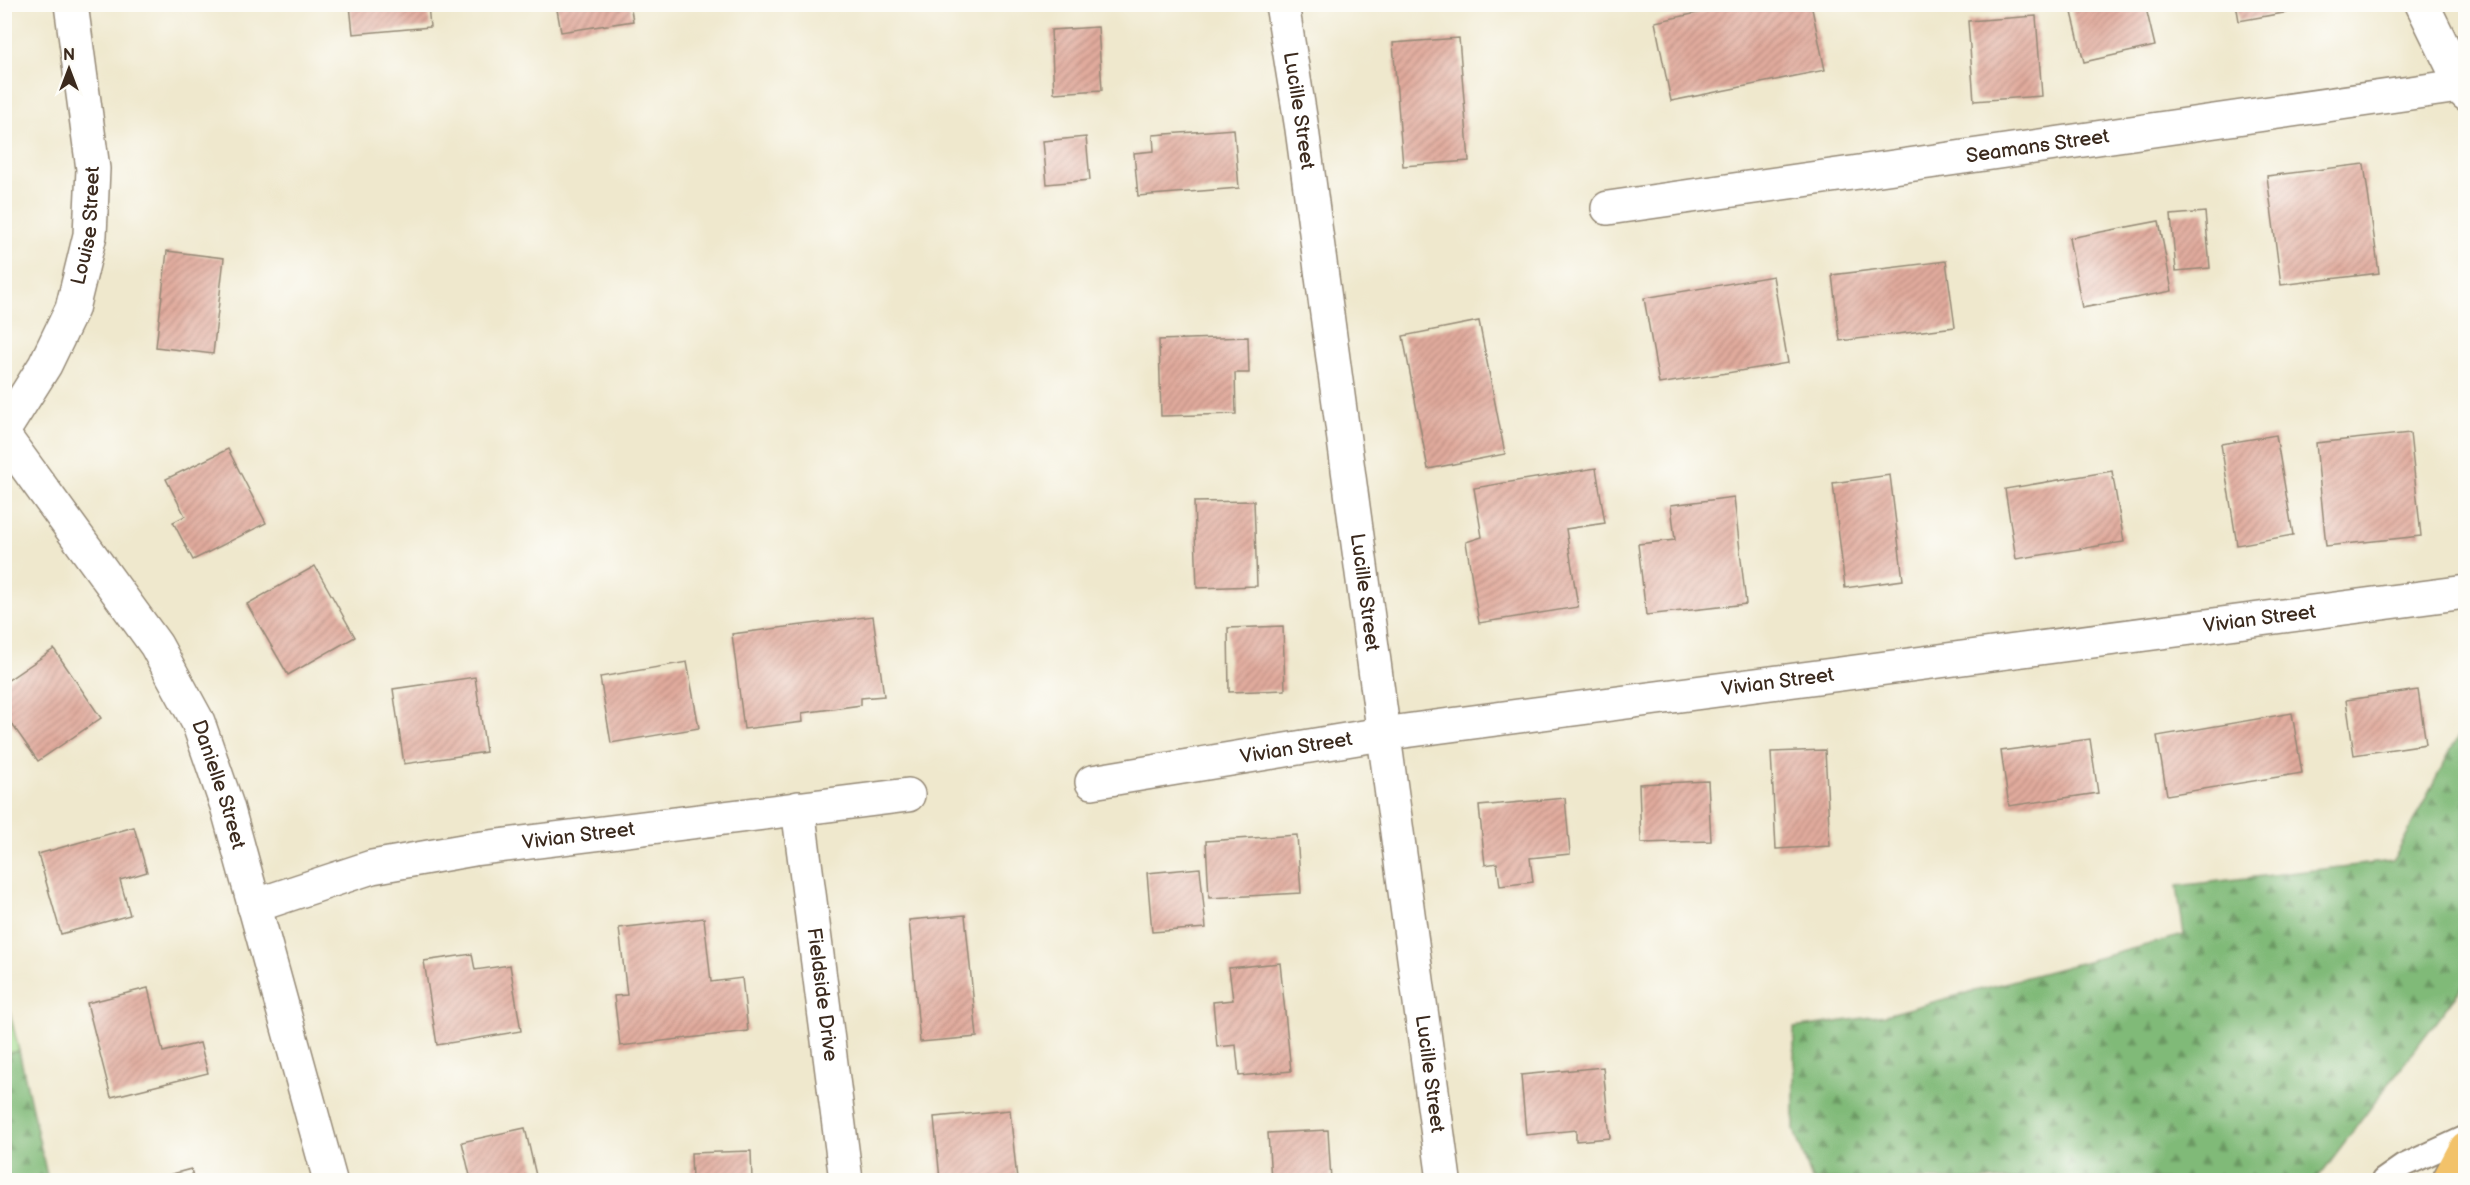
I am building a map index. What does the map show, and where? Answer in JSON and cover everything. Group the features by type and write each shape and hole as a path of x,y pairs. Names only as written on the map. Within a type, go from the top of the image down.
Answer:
{"highway":[{"path":"2450,1180 2466,1148"}],"street":[{"name":"Louise Street","path":"4,430 45,366 72,309 90,235 93,170 71,4"},
{"name":"Lucille Street","path":"1282,4 1303,140 1444,1180"},
{"path":"2422,4 2464,88"},
{"name":"Seamans Street","path":"1608,208 2464,88"},
{"name":"Danielle Street","path":"4,436 156,645 198,723 226,806 330,1180"},
{"name":"Vivian Street","path":"1092,782 1382,734 2466,592"},
{"name":"Vivian Street","path":"254,906 372,867 474,849 908,795"},
{"name":"Fieldside Drive","path":"798,808 846,1180"}],"lane":[{"path":"2383,1180 2403,1166 2466,1137"}],"green space":[{"path":"2465,723 2465,983 2316,1180 1812,1180 1794,1130 1794,1028 1885,1015 2184,935 2177,886 2393,861"},
{"path":"4,988 19,1051 5,1054 4,1054"},
{"path":"19,1051 48,1180 5,1180 5,1054"}],"building":[{"path":"556,4 630,4 633,21 561,32"},
{"path":"1739,4 1811,4 1825,70 1671,101 1655,22"},
{"path":"2070,4 2145,4 2155,46 2084,62"},
{"path":"2236,4 2321,4 2322,6 2239,21"},
{"path":"350,5 428,5 430,27 353,34"},
{"path":"2036,16 2042,96 1974,101 1968,21"},
{"path":"1098,27 1102,90 1054,93 1051,30"},
{"path":"1459,38 1469,161 1403,166 1393,43"},
{"path":"1234,129 1239,188 1138,196 1134,153 1154,151 1153,135"},
{"path":"1086,137 1090,180 1047,184 1043,141"},
{"path":"2364,164 2379,273 2281,285 2267,176"},
{"path":"2205,212 2210,268 2176,271 2171,215"},
{"path":"2159,221 2172,291 2082,308 2069,238"},
{"path":"167,251 224,258 213,354 156,347"},
{"path":"1946,261 1955,327 1840,341 1832,275"},
{"path":"1773,276 1788,363 1659,384 1644,298"},
{"path":"1479,321 1505,454 1428,469 1403,336"},
{"path":"1248,337 1249,373 1235,373 1236,414 1161,416 1159,340"},
{"path":"2410,433 2421,536 2326,546 2316,443"},
{"path":"2276,435 2293,535 2237,545 2221,444"},
{"path":"228,449 266,523 193,560 173,522 185,516 166,479"},
{"path":"1596,468 1605,523 1566,529 1578,607 1479,623 1466,542 1482,537 1474,488"},
{"path":"2112,471 2124,542 2016,559 2005,489"},
{"path":"1890,475 1903,580 1845,588 1833,483"},
{"path":"1734,497 1746,604 1646,615 1638,544 1675,540 1671,505"},
{"path":"1254,501 1257,586 1197,588 1194,502"},
{"path":"315,566 355,637 288,675 247,604"},
{"path":"873,616 884,696 861,698 861,705 802,713 803,722 744,729 732,634"},
{"path":"1283,626 1285,690 1229,692 1228,628"},
{"path":"54,649 101,718 38,761 4,713 4,683"},
{"path":"687,662 699,728 611,743 600,677"},
{"path":"475,677 486,752 404,764 393,689"},
{"path":"2418,690 2426,744 2354,755 2346,700"},
{"path":"2292,713 2302,773 2167,795 2157,736"},
{"path":"2090,739 2098,793 2009,806 2001,751"},
{"path":"1825,750 1830,846 1776,849 1771,752"},
{"path":"1708,781 1711,841 1641,843 1639,784"},
{"path":"1565,798 1570,854 1530,858 1533,882 1500,886 1497,863 1485,865 1479,806"},
{"path":"134,827 147,872 120,880 130,915 61,934 38,854"},
{"path":"1297,835 1301,893 1209,898 1206,841"},
{"path":"1200,868 1206,928 1152,932 1147,873"},
{"path":"965,915 977,1037 920,1042 909,920"},
{"path":"704,918 711,982 742,978 748,1031 620,1046 614,996 627,995 619,928"},
{"path":"472,954 475,970 510,965 521,1031 437,1045 424,961"},
{"path":"1280,963 1291,1071 1239,1076 1236,1045 1217,1047 1213,1002 1233,1000 1229,968"},
{"path":"148,988 163,1052 200,1043 208,1073 111,1097 87,1003"},
{"path":"1603,1067 1610,1138 1576,1141 1576,1130 1526,1135 1521,1075"},
{"path":"1010,1110 1017,1180 940,1180 934,1117"},
{"path":"525,1128 537,1180 471,1180 462,1142"},
{"path":"1328,1130 1331,1180 1271,1180 1268,1133"},
{"path":"751,1151 752,1180 692,1180 691,1153"},
{"path":"191,1169 194,1180 150,1180"}]}
